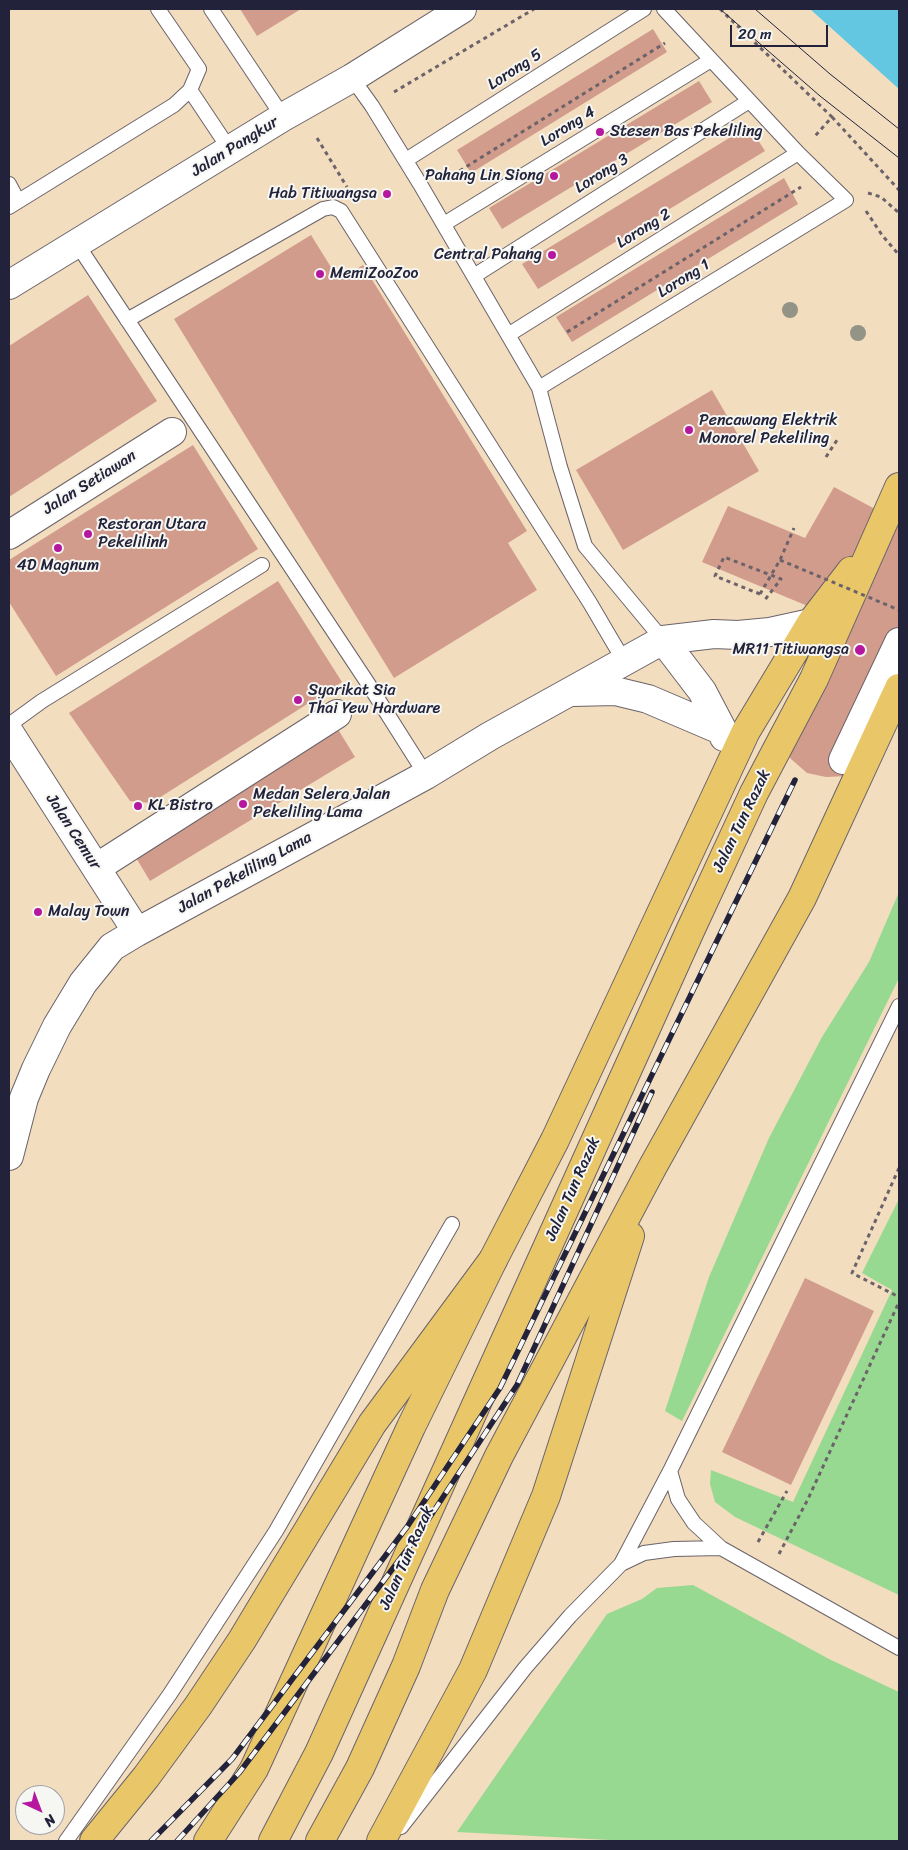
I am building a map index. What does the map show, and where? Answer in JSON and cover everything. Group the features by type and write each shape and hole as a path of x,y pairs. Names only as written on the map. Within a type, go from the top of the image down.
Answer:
{"main road":[{"name":"Jalan Tun Razak","path":"273,1841 319,1753 690,931 754,793 814,679 899,488"},
{"name":"Jalan Tun Razak","path":"493,1260 555,1140 746,731 811,623 877,538"},
{"path":"320,1841 360,1768 406,1666 435,1590 499,1456 652,1168 802,898 899,688"},
{"path":"382,1841 474,1670 546,1496 652,1168"},
{"path":"94,1841 146,1777 198,1706 257,1616 372,1424 493,1260"},
{"path":"208,1841 254,1769 411,1427 493,1260"}],"street":[{"name":"Jalan Pangkur","path":"9,285 283,117 352,78 462,9"},
{"name":"Jalan Setiawan","path":"9,535 172,432"},
{"name":"Jalan Pekeliling Lama","path":"9,1156 24,1098 56,1026 83,983 112,948 137,932 426,775 663,640 714,634 738,635 770,632 811,623"},
{"path":"663,640 702,690 723,731 728,769"},
{"path":"843,760 899,642"},
{"path":"569,692 615,691 648,699 723,731"},
{"path":"96,868 337,714"},
{"name":"Jalan Cemur","path":"9,732 137,932"}],"lane":[{"path":"9,184 13,204 174,105 190,90 199,69 158,9"},
{"path":"211,9 283,117"},
{"name":"Lorong 5","path":"406,160 644,9"},
{"path":"664,9 798,153 821,175"},
{"name":"Lorong 4","path":"444,224 711,60"},
{"path":"352,78 406,160 539,388 560,467 586,546 663,640"},
{"path":"190,90 230,150"},
{"name":"Lorong 3","path":"474,276 749,101"},
{"name":"Lorong 2","path":"508,335 798,153"},
{"name":"Lorong 1","path":"539,388 846,200 821,175"},
{"path":"127,320 323,209 333,207 341,211 585,594 624,661"},
{"path":"77,244 374,692 426,775"},
{"path":"9,724 262,565"},
{"path":"389,1841 525,1668 570,1616 621,1564 670,1471 899,1006"},
{"path":"66,1841 170,1694 276,1531 452,1224"},
{"path":"670,1471 678,1499 694,1523 721,1548 899,1648"},
{"path":"621,1564 644,1553 674,1549 721,1548"}],"path":[{"path":"394,92 534,9"},
{"path":"720,9 832,117 899,190"},
{"path":"453,175 684,30"},
{"path":"798,153 832,117"},
{"path":"568,332 821,175"},
{"path":"866,193 881,197 899,212"},
{"path":"826,457 837,440"},
{"path":"781,579 724,556 715,576 760,594 780,560 794,528"},
{"path":"780,560 899,610"},
{"path":"899,1168 852,1274 899,1297"},
{"path":"778,1555 808,1499 899,1302"},
{"path":"756,1544 787,1490"}],"green space":[{"path":"899,892 899,978 682,1421 665,1411 709,1277 769,1138 822,1037 869,962"},
{"path":"899,1199 899,1595 735,1517 715,1502 710,1484 711,1470 793,1502 892,1290 862,1273"},
{"path":"693,1585 829,1659 899,1692 899,1841 629,1841 457,1832 607,1614 642,1599 657,1588"}],"water":[{"path":"810,9 899,9 899,89"}],"building":[{"path":"240,9 301,9 257,36"},
{"path":"653,29 667,52 471,173 457,150"},
{"path":"699,81 712,102 502,229 489,208"},
{"path":"749,126 765,151 538,289 522,264"},
{"path":"784,178 798,204 572,342 556,317"},
{"path":"311,235 339,280 363,265 527,531 508,543 537,590 394,678 174,319"},
{"path":"88,295 157,401 9,497 9,346"},
{"name":"Pencawang Elektrik Monorel Pekeliling","path":"712,390 759,471 623,550 576,470"},
{"path":"193,445 258,549 56,676 9,602 9,560"},
{"name":"MR11 Titiwangsa","path":"899,477 899,707 847,776 826,777 807,773 791,759 780,745 834,617 702,562 728,506 805,538 834,487 875,509"},
{"path":"278,581 342,682 151,803 130,801 69,713"},
{"name":"Medan Selera Jalan Pekeliling Lama","path":"336,726 355,757 150,881 132,851"},
{"path":"805,1278 874,1311 791,1485 722,1452"}],"tram line":[{"path":"720,9 820,96 899,158"},
{"path":"755,9 830,74 899,129"}],"railway":[{"path":"151,1841 232,1759 407,1527 500,1388 795,780"},
{"path":"177,1841 239,1773 418,1535 517,1385 652,1092"}],"place":[{"name":"Stesen Bas Pekeliling","path":"600,132"},
{"name":"Pahang Lin Siong","path":"554,176"},
{"name":"Hab Titiwangsa","path":"387,194"},
{"name":"Central Pahang","path":"552,255"},
{"name":"MemiZooZoo","path":"320,274"},
{"name":"Pencawang Elektrik Monorel Pekeliling","path":"689,430"},
{"name":"Restoran Utara Pekelilinh","path":"88,534"},
{"name":"4D Magnum","path":"58,548"},
{"name":"MR11 Titiwangsa","path":"860,650"},
{"name":"Syarikat Sia Thai Yew Hardware","path":"298,700"},
{"name":"Medan Selera Jalan Pekeliling Lama","path":"243,804"},
{"name":"KL Bistro","path":"138,806"},
{"name":"Malay Town","path":"38,912"}]}
